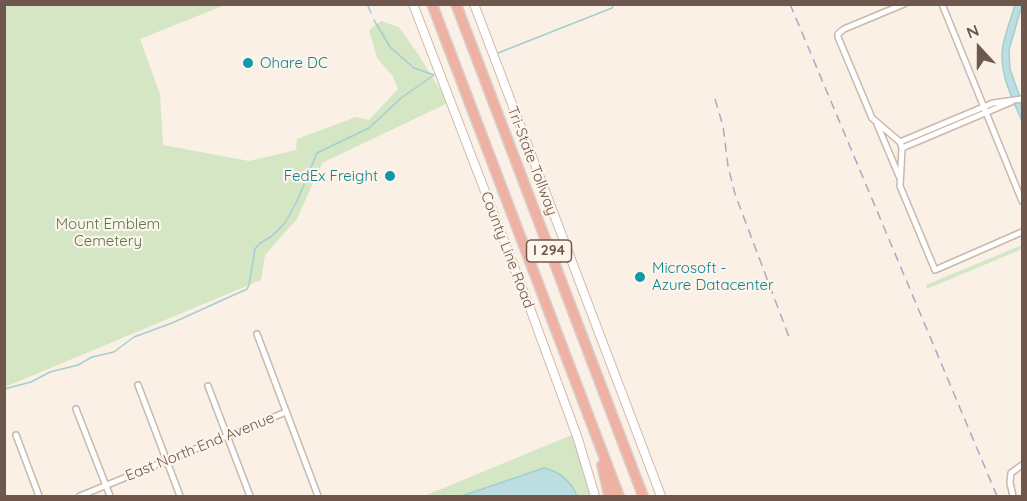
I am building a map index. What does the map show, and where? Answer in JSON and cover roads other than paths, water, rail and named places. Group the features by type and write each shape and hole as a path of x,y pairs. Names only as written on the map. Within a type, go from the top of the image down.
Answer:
{"highway":[{"name":"I 294","path":"432,4 619,496"},
{"name":"Tri-State Tollway","path":"456,4 643,496"},
{"path":"600,447 609,496"}],"street":[{"name":"County Line Road","path":"413,4 531,311 578,439 595,496"},
{"path":"474,4 661,496"},
{"path":"904,4 838,34 872,118 900,142 902,148 900,186 935,270 1023,232"},
{"path":"942,4 1023,201"},
{"path":"900,142 984,106 1023,99"},
{"path":"902,148 1013,101"},
{"path":"876,122 900,178"},
{"path":"256,334 318,496"},
{"path":"138,385 180,496"},
{"path":"208,386 250,496"},
{"path":"76,410 110,496"},
{"name":"East North End Avenue","path":"80,496 286,412"},
{"path":"16,435 39,496"},
{"path":"1013,496 1010,483 1011,473 1023,465"}],"water":[{"path":"1015,5 1022,5 1009,50 1010,69 1022,103 1022,121 1002,65 1003,45"},
{"path":"544,468 565,478 577,496 462,496"}],"waterway":[{"path":"367,4 371,13"},
{"path":"498,53 612,8 614,4"},
{"path":"374,20 390,47 414,68 434,75"},
{"path":"4,389 31,382 50,372 78,365 92,357 114,352 134,337 172,323 247,289 255,249 285,223 298,199 317,153 369,128 401,98 434,75"}],"railway":[{"path":"790,4 997,496"},
{"path":"715,99 723,126 728,166 735,194 789,337"}],"place":[{"name":"Ohare DC","path":"248,63"},
{"name":"FedEx Freight","path":"390,176"},
{"name":"Microsoft - Azure Datacenter","path":"640,277"}],"park label":[{"name":"Mount Emblem Cemetery","path":"108,232"}]}
